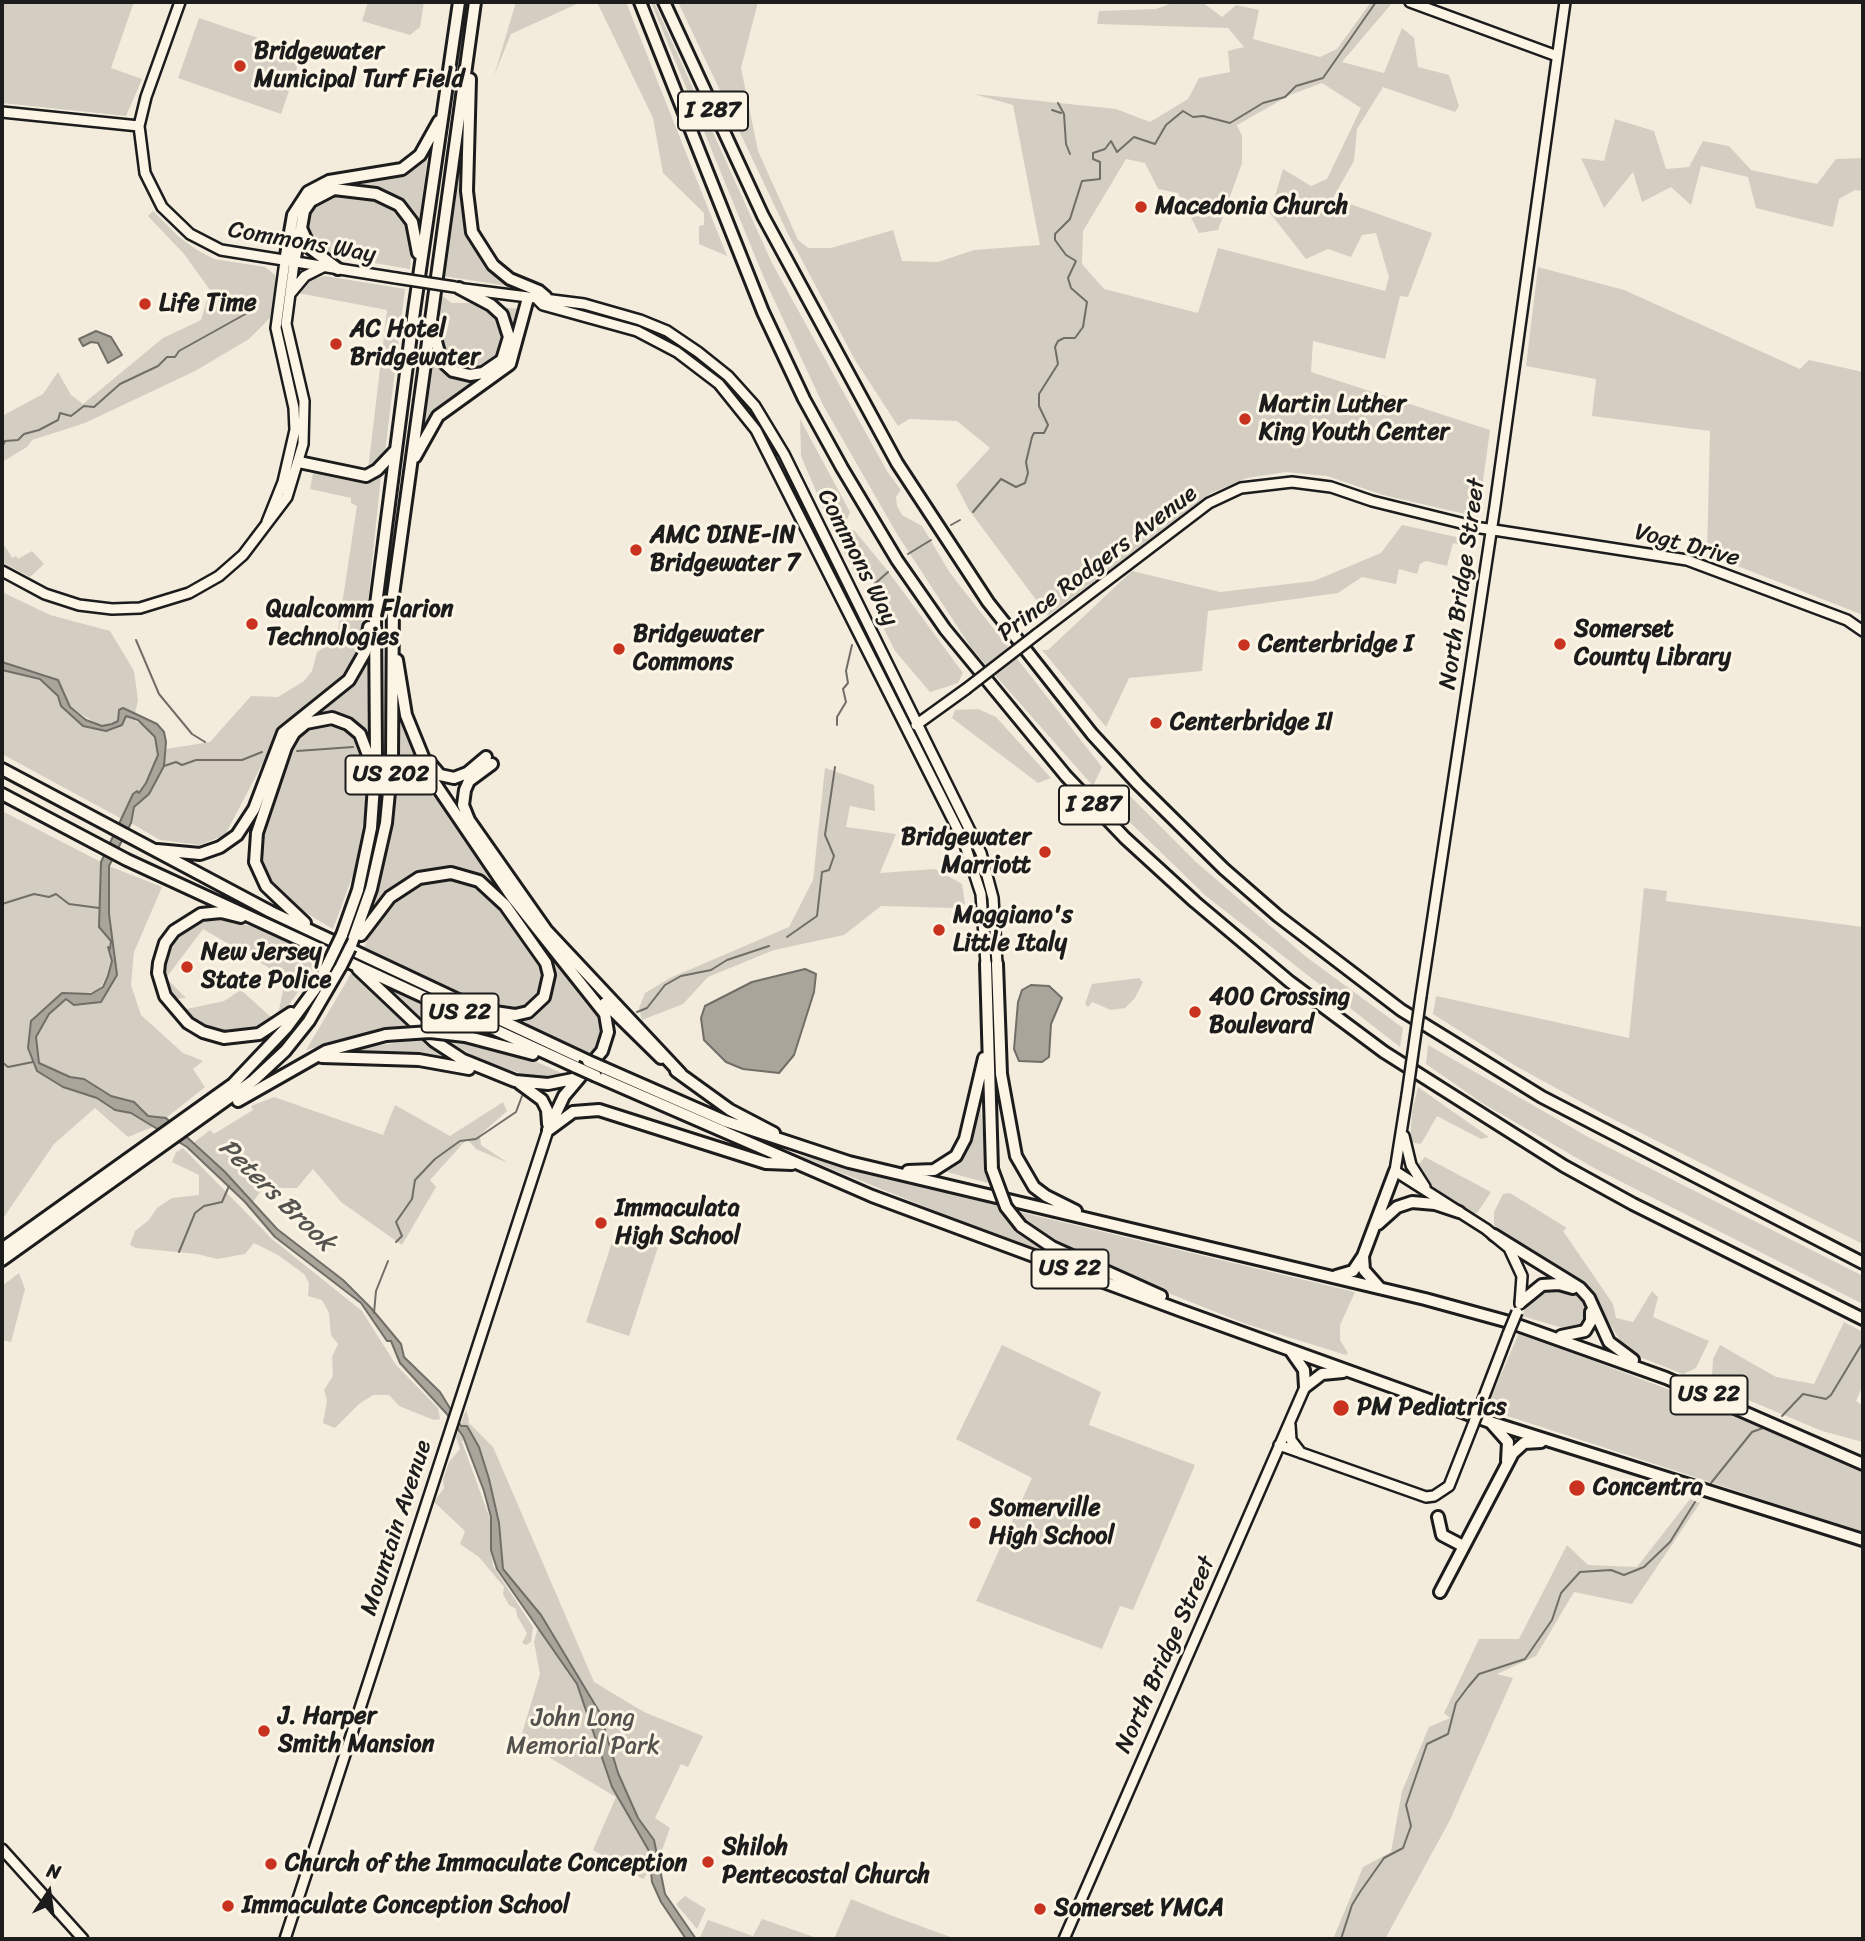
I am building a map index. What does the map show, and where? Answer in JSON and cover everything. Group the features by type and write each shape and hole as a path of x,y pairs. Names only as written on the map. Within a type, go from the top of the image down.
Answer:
{"highway":[{"name":"US 202","path":"198,1117 252,1066 315,989 342,935 365,861 375,773 375,612 419,270 458,2"},
{"name":"US 202","path":"2,1249 254,1080 285,1051 309,1021 346,964 359,933 386,822 392,749 391,615 429,315 475,2"},
{"name":"I 287","path":"640,2 763,312 804,399 897,560 945,629 1066,776 1125,838 1244,945 1393,1058 1564,1166 1656,1216 1863,1319"},
{"name":"I 287","path":"664,2 758,205 897,463 988,602 1062,698 1138,784 1224,869 1278,916 1401,1010 1542,1097 1863,1263"},
{"path":"409,470 431,424 438,416 510,364 539,291 510,279 493,265 475,240 470,225 467,191 470,34"},
{"path":"290,262 293,215 308,192 330,181 402,169 419,155 442,115"},
{"path":"290,262 307,206 327,191 340,189 385,196 405,210 412,222 419,270"},
{"path":"301,228 310,248 338,269"},
{"path":"429,315 436,349 446,365 470,375 483,373 497,365 508,346 505,320 491,305 457,288"},
{"path":"299,462 366,476 377,470 395,451"},
{"path":"149,849 200,854 220,847 237,835 251,818 283,733 298,718 342,687 355,672 365,652 375,612"},
{"path":"313,1058 359,1056 426,1060 515,1081 548,1084 602,1051 607,1038 607,1020 599,1003 554,951 442,794 410,730 402,700 391,615"},
{"path":"330,940 290,912 265,886 256,862 257,833 289,740 306,723 323,718 348,723 365,741 375,773"},
{"path":"410,730 435,771 447,778 462,776 489,761 469,781 465,789 463,805 469,820 547,931 681,1074"},
{"name":"US 22","path":"2,769 149,849 330,940 588,1061 600,1072 795,1164 893,1204 1490,1422 1863,1541"},
{"name":"US 22","path":"2,794 127,860 261,919 346,964 575,1069 600,1072 783,1142 883,1170 1332,1276 1551,1336 1666,1378 1863,1464"},
{"path":"359,933 390,897 419,878 451,873 486,885 499,897 542,956 550,981 544,997 528,1012 516,1016 493,1010 480,1012"},
{"path":"261,919 209,912 195,916 174,931 162,950 158,973 173,1008 203,1032 224,1038 244,1038 279,1023 315,989"},
{"path":"554,951 646,1045 730,1110 772,1131 783,1142"},
{"path":"346,964 452,1055 493,1074"},
{"path":"991,964 987,1038 992,1169 1006,1207 1021,1226 1052,1247 1237,1329"},
{"path":"991,964 1001,1074 1016,1156 1023,1173 1045,1196 1105,1223"},
{"path":"198,1117 313,1058 344,1045 386,1035 430,1032 465,1035 575,1069"},
{"path":"883,1170 934,1170 957,1156 965,1139 987,1038"},
{"path":"548,1130 575,1069"},
{"path":"515,1081 542,1100 547,1110 548,1130"},
{"path":"548,1130 573,1112 599,1110 766,1163 795,1164"},
{"name":"US 202","path":"2,1260 158,1144"},
{"path":"1332,1276 1353,1271 1363,1256 1395,1171"},
{"path":"1372,1232 1391,1212 1412,1202 1435,1204 1459,1213"},
{"path":"2,1269 52,1230 64,1216"},
{"path":"1494,1235 1580,1288 1589,1298 1609,1342 1630,1358 1666,1378"},
{"path":"1363,1256 1364,1270 1381,1289"},
{"path":"1519,1307 1534,1288 1550,1283 1566,1285 1579,1292 1590,1309 1589,1327 1573,1336 1551,1336"},
{"path":"1288,1348 1304,1370 1305,1387 1327,1373 1354,1373"},
{"path":"1490,1422 1508,1441 1506,1464"},
{"path":"1440,1592 1506,1464 1517,1448 1524,1443 1549,1442"},
{"path":"1438,1517 1442,1535 1463,1546"}],"street":[{"name":"Commons Way","path":"180,2 146,97 139,125 142,159 150,187 162,206 182,228 221,250 613,311 667,331 712,362 746,395 764,419 784,454 964,815 988,874 995,916 991,964"},
{"path":"1410,2 1557,56"},
{"name":"North Bridge Street","path":"1395,1171 1492,530 1565,2"},
{"path":"2,112 139,125"},
{"path":"2,571 45,594 79,605 140,608 176,599 209,583 243,555 288,498 299,462 306,416 287,329 290,262"},
{"path":"263,532 283,482 295,430 295,408 276,328 290,262"},
{"path":"290,294 305,275 324,267"},
{"name":"Commons Way","path":"537,298 543,305 613,323 664,344 703,370 739,405 772,456 908,729 973,868 991,964"},
{"name":"Prince Rodgers Avenue","path":"908,729 966,689 1202,508 1225,494 1262,483 1303,482 1492,530"},
{"name":"Vogt Drive","path":"1492,530 1686,560 1847,620 1863,631"},
{"path":"1403,1122 1405,1146 1411,1165 1420,1182 1436,1198"},
{"name":"Mountain Avenue","path":"285,1939 548,1130"},
{"path":"1279,1445 1413,1495 1434,1496 1450,1486 1519,1307 1520,1268 1509,1248 1494,1235 1395,1171"},
{"name":"North Bridge Street","path":"1064,1939 1305,1387"},
{"path":"1290,1419 1291,1440 1305,1456"},
{"path":"2,1849 83,1939"}],"green space":[{"path":"2,2 134,2 111,68 142,79 126,116 2,103"},
{"path":"368,2 424,2 420,27 410,35 362,21"},
{"path":"516,2 581,2 511,34 494,76"},
{"path":"597,2 626,2 727,256 699,244 699,226 704,225 704,213 663,173 653,118"},
{"path":"651,2 654,2 772,263 887,471 901,490 896,497 902,515 922,526 950,573 1102,767 1093,786 972,649 897,534 823,405 764,278"},
{"path":"678,2 758,2 741,68 758,151 798,240 808,248 831,248 893,230 902,261 938,262 974,250 1040,245 1013,105 974,94 1116,109 1150,122 1188,99 1199,78 1230,72 1228,51 1244,47 1228,28 1097,24 1099,11 1156,9 1175,2 1202,2 1222,17 1236,5 1259,10 1253,39 1320,57 1337,49 1371,2 1393,2 1342,62 1384,73 1402,28 1414,38 1418,67 1449,75 1459,106 1455,112 1383,87 1357,129 1354,161 1333,198 1432,233 1408,297 1400,296 1385,359 1313,341 1311,372 1490,430 1478,517 1383,495 1327,476 1286,472 1247,478 1211,493 1048,616 969,510 956,485 990,448 957,421 909,419 898,426 855,360 788,234","holes":["1322,83 1361,108 1327,179 1311,186 1283,169 1270,213 1306,259 1328,249 1351,257 1362,235 1376,233 1389,277 1385,291 1218,248 1198,313 1104,289 1082,264 1083,231 1126,159 1145,163 1158,189 1178,193 1199,233 1218,230 1242,163 1242,136 1237,125 1290,95"]},
{"name":"Bridgewater Municipal Turf Field","path":"199,18 302,53 281,114 178,78"},
{"path":"1615,119 1654,131 1666,169 1689,167 1703,141 1729,146 1751,170 1817,184 1836,159 1863,158 1863,191 1855,190 1839,199 1833,227 1756,208 1748,177 1701,166 1691,205 1671,187 1642,202 1633,172 1604,208 1581,158 1604,161"},
{"path":"464,128 463,207 470,236 483,259 514,287 443,276"},
{"path":"428,152 418,231 398,199 332,183 397,176 409,170"},
{"path":"328,194 385,199 408,220 413,240 410,269 321,254 306,236 305,219 314,203"},
{"path":"153,211 179,237 214,259 265,267 275,275 276,294 270,318 249,339 195,371 85,423 32,440 27,447 2,462 2,416 43,394 58,372 71,395 83,404 163,338 201,320 210,290 184,254 148,216"},
{"path":"1538,267 1624,290 1800,369 1809,360 1863,372 1863,615 1707,554 1710,431 1592,416 1596,379 1526,366"},
{"path":"325,276 405,289 385,452 378,465 368,470 387,310 298,293 308,280"},
{"path":"439,294 452,303 470,303 484,308 501,325 506,340 501,354 480,370 459,370 448,362 437,340"},
{"path":"500,307 521,309 510,358 423,426 432,350 440,363 473,378 509,355"},
{"path":"800,419 850,512 847,519 832,529 801,456"},
{"path":"314,468 372,478 381,475 364,641 359,658 348,676 288,721 277,736 225,835 200,845 160,840 131,823 134,807 149,794 166,749 210,742 251,696 278,697 304,681 312,671 317,652 330,644 338,631 357,506 351,503 351,498 310,489"},
{"path":"1402,525 1474,541 1473,548 1453,543 1447,566 1426,561 1420,564 1417,574 1399,569 1396,584 1362,577 1338,593 1208,611 1202,671 1129,678 1106,727 1042,650 1048,650 1132,571 1220,592 1314,581 1381,553"},
{"path":"849,529 854,530 887,570 963,673 958,683 930,692 895,651 876,613 879,585 856,575 836,536"},
{"path":"5,546 12,558 16,556 18,559 32,551 44,564 30,577 2,562 2,547"},
{"path":"2,592 50,615 110,631 134,671 138,700 135,713 122,708 118,721 102,727 70,707 64,691 47,675 2,662"},
{"path":"367,663 369,736 351,716 313,713 350,687"},
{"path":"2,670 40,679 58,696 61,707 106,731 125,715 150,729 155,737 158,755 146,783 139,794 133,794 122,819 2,754"},
{"path":"398,700 405,725 507,896 505,898 485,880 441,869 406,880 375,904 395,808"},
{"path":"978,709 996,717 1051,778 1038,783 952,718 955,710"},
{"path":"333,722 352,730 367,757 365,814 354,872 333,929 301,910 275,888 266,876 258,839 294,740 312,724"},
{"path":"825,768 874,785 875,811 850,806 846,827 896,834 880,873 935,869 962,884 965,904 954,908 881,906 844,935 774,950 708,977 683,1004 642,1020 639,1008 645,993 670,978 789,927 813,880"},
{"path":"1118,784 1196,862 1305,956 1403,1028 1400,1047 1206,896 1109,802"},
{"path":"2,811 101,862 99,927 111,941 111,969 98,991 74,995 62,993 31,1021 28,1048 37,1071 63,1087 97,1098 115,1110 131,1113 155,1126 128,1137 95,1108 54,1144 2,1220"},
{"path":"109,866 162,887 134,952 131,985 141,1015 183,1053 203,1061 193,1069 205,1087 166,1118 148,1116 134,1102 111,1096 84,1079 70,1077 39,1063 36,1037 49,1014 66,999 74,1005 101,1002 117,975 109,915"},
{"path":"440,876 469,881 493,896 545,970 543,992 523,1010 498,1010 364,947 372,929 394,897 407,886"},
{"path":"1644,888 1667,891 1666,901 1863,927 1863,1244 1603,1114 1514,1065 1433,1014 1436,996 1629,1038"},
{"path":"214,916 268,931 319,961 282,1015 265,1027 241,1035 210,1031 185,1017 182,1010 224,1001 241,990 272,1018 279,1010 284,985 268,967 203,929 166,978 186,998 175,999 163,982 167,949 178,932 196,920"},
{"path":"537,937 591,999 604,1021 602,1045 593,1057 509,1019 547,999 552,988 552,966 535,938"},
{"path":"351,973 407,1025 306,1050 344,986"},
{"path":"1139,978 1143,982 1135,998 1125,1008 1111,1010 1092,1002 1088,1007 1085,1004 1092,984"},
{"path":"382,985 504,1042 425,1028"},
{"path":"421,1039 450,1059 348,1050"},
{"path":"445,1039 477,1043 528,1058 568,1076 529,1076 482,1061"},
{"path":"1428,1045 1590,1138 1863,1276 1863,1304 1594,1168 1482,1103 1426,1064"},
{"path":"1418,1087 1489,1137 1481,1139 1437,1116 1421,1144 1410,1142 1412,1112"},
{"path":"274,1097 383,1135 395,1105 450,1136 503,1102 507,1111 480,1135 481,1145 508,1163 476,1149 467,1139 430,1180 436,1187 402,1245 341,1202 313,1169 297,1188 263,1188 253,1202 192,1144 210,1130 214,1134 253,1110 251,1106"},
{"path":"980,1102 988,1183 947,1172 963,1160"},
{"path":"183,1148 272,1239 362,1311 396,1365 438,1408 440,1419 434,1420 399,1406 389,1395 373,1395 359,1404 335,1428 323,1423 327,1400 324,1390 333,1376 332,1357 338,1344 331,1335 329,1313 322,1300 308,1296 309,1283 304,1274 278,1255 254,1243 245,1254 217,1259 130,1245 135,1231 149,1220 157,1208 172,1198 199,1195 199,1175 172,1162 176,1152"},
{"path":"795,1154 997,1204 1017,1231 1051,1254 992,1234"},
{"path":"1425,1157 1491,1192 1477,1213 1466,1212 1426,1184 1416,1167"},
{"path":"1510,1193 1567,1228 1563,1231 1613,1304 1616,1318 1633,1322 1652,1291 1658,1297 1653,1317 1709,1341 1696,1368 1683,1374 1627,1352 1589,1290 1494,1226 1494,1212 1503,1194"},
{"path":"1016,1211 1355,1292 1340,1325 1340,1340 1348,1353 1346,1355 1246,1324 1138,1281 1034,1230"},
{"path":"617,1227 660,1241 629,1336 586,1322"},
{"path":"19,1273 25,1289 11,1342 2,1340 2,1286"},
{"path":"1556,1286 1570,1290 1586,1304 1589,1318 1581,1329 1566,1329 1522,1316 1529,1298 1543,1288"},
{"path":"1844,1322 1863,1332 1863,1385 1856,1401 1863,1406 1863,1442 1822,1431 1727,1391 1712,1376 1713,1359 1720,1345 1776,1377 1814,1384"},
{"path":"1519,1333 1694,1399 1863,1472 1863,1532 1486,1409"},
{"path":"1002,1345 1101,1392 1089,1425 1195,1465 1133,1610 1120,1606 1102,1649 976,1601 1032,1478 956,1439"},
{"path":"466,1410 469,1420 462,1442 490,1519 493,1566 533,1627 531,1642 526,1645 522,1643 527,1633 516,1609 509,1605 503,1594 504,1587 479,1557 460,1544 465,1531 434,1502 444,1488 443,1480 449,1462 460,1449 456,1437"},
{"name":"John Long Memorial Park","path":"468,1422 493,1447 594,1682 644,1712 703,1736 688,1767 681,1764 655,1818 670,1828 660,1856 643,1879 593,1850 616,1797 520,1740 540,1674 534,1642 541,1615 503,1569 499,1522 479,1447 467,1426"},
{"path":"1690,1499 1700,1503 1632,1604 1574,1592 1536,1656 1497,1674 1513,1678 1449,1822 1385,1939 1333,1939 1363,1867 1391,1852 1402,1791 1429,1727 1450,1718 1444,1713 1479,1639 1519,1639 1567,1545 1588,1565 1637,1567"},
{"path":"685,1896 706,1909 697,1929 676,1904"},
{"path":"851,1899 890,1915 956,1939 834,1939"},
{"path":"762,1919 820,1939 699,1939 708,1920 753,1936"}],"shaded area":[{"path":"96,331 111,337 122,355 108,363 98,343 91,342 83,346 79,339"},
{"path":"2,662 58,680 70,707 86,720 102,726 112,724 118,721 119,710 123,708 157,724 164,732 166,742 164,766 149,794 134,807 131,823 109,866 109,914 117,975 101,1002 74,1005 66,999 49,1014 36,1037 39,1063 70,1077 84,1079 111,1096 134,1102 148,1116 166,1118 225,1172 277,1229 343,1280 371,1308 401,1344 404,1357 440,1392 461,1426 467,1426 479,1447 489,1479 499,1523 503,1569 541,1615 600,1713 618,1773 638,1818 654,1840 665,1894 696,1939 686,1939 661,1902 652,1882 649,1851 612,1787 577,1684 497,1569 491,1550 491,1517 484,1491 463,1436 446,1413 400,1363 391,1341 387,1341 361,1303 275,1237 245,1202 187,1147 131,1113 115,1110 97,1098 63,1087 37,1071 28,1048 31,1021 62,993 91,994 103,987 108,976 112,961 108,947 110,949 111,941 99,927 101,862 133,794 137,791 139,793 146,783 158,755 155,737 138,720 126,716 122,725 106,731 83,726 61,706 58,696 40,679 2,670"},
{"path":"805,969 816,974 814,992 794,1055 779,1073 743,1069 726,1062 704,1040 701,1018 705,1006 752,982"},
{"path":"1031,985 1049,986 1062,998 1051,1024 1049,1057 1042,1062 1019,1061 1014,1049 1018,1002 1022,990"}],"waterway":[{"path":"973,512 1001,479 1016,487 1025,483 1028,473 1026,462 1032,437 1034,433 1044,433 1048,425 1039,406 1039,394 1058,364 1055,347 1058,341 1064,338 1075,338 1083,327 1087,302 1071,288 1068,278 1076,261 1066,255 1055,240 1055,234 1070,219 1082,181 1100,179 1100,162 1093,159 1093,153 1105,149 1111,141 1117,152 1134,137 1155,144 1166,125 1183,111 1193,117 1203,116 1230,123 1263,103 1285,97 1296,86 1323,78 1376,2"},
{"path":"1058,103 1064,114 1066,144 1070,154"},
{"path":"1052,110 1061,113"},
{"path":"2,447 5,441 18,440 24,434 58,420 60,413 71,416 84,406 94,407 120,384 158,366 167,357 175,357 179,351 249,312"},
{"path":"951,525 960,520"},
{"path":"908,554 931,540"},
{"path":"868,590 888,572"},
{"path":"136,640 159,694 192,734 205,742"},
{"path":"837,725 837,717 846,702 843,689 848,683 846,671 852,645"},
{"path":"297,751 353,747"},
{"path":"164,766 176,762 182,765 196,760 242,760 262,752"},
{"path":"787,937 817,916 822,872 829,870 834,856 825,835 835,767"},
{"path":"2,904 34,894 49,897 56,894 69,904 99,908"},
{"path":"637,1012 647,1008 665,985 681,976 711,970 727,960 769,946"},
{"path":"2,1062 8,1067 33,1062"},
{"path":"396,1242 402,1236 396,1222 412,1199 415,1180 435,1159 460,1141 476,1139 516,1112 522,1096"},
{"name":"Peters Brook","path":"179,1252 195,1213 204,1206 222,1202 229,1186"},
{"path":"374,1313 376,1291 388,1261"},
{"path":"1782,1416 1803,1394 1826,1399 1831,1395 1863,1342"},
{"path":"1711,1483 1752,1432 1763,1428"},
{"path":"1341,1939 1352,1905 1360,1892 1384,1858 1403,1848 1411,1826 1406,1805 1427,1744 1448,1734 1456,1703 1468,1687 1479,1674 1525,1659 1552,1620 1561,1593 1580,1572 1611,1570 1624,1575 1644,1567 1670,1542 1695,1502"}],"place":[{"name":"Bridgewater Municipal Turf Field","path":"240,66"},
{"name":"Macedonia Church","path":"1141,207"},
{"name":"Life Time","path":"145,304"},
{"name":"AC Hotel Bridgewater","path":"336,344"},
{"name":"Martin Luther King Youth Center","path":"1245,419"},
{"name":"AMC DINE-IN Bridgewater 7","path":"636,550"},
{"name":"Qualcomm Flarion Technologies","path":"252,624"},
{"name":"Somerset County Library","path":"1560,644"},
{"name":"Centerbridge I","path":"1244,645"},
{"name":"Bridgewater Commons","path":"619,649"},
{"name":"Centerbridge II","path":"1156,723"},
{"name":"Bridgewater Marriott","path":"1045,852"},
{"name":"Maggiano's Little Italy","path":"939,930"},
{"name":"New Jersey State Police","path":"187,967"},
{"name":"400 Crossing Boulevard","path":"1195,1012"},
{"name":"Immaculata High School","path":"601,1223"},
{"name":"PM Pediatrics","path":"1341,1408"},
{"name":"Concentra","path":"1577,1488"},
{"name":"Somerville High School","path":"975,1523"},
{"name":"J. Harper Smith Mansion","path":"264,1731"},
{"name":"Shiloh Pentecostal Church","path":"708,1862"},
{"name":"Church of the Immaculate Conception","path":"271,1864"},
{"name":"Immaculate Conception School","path":"228,1906"},
{"name":"Somerset YMCA","path":"1040,1909"}]}
